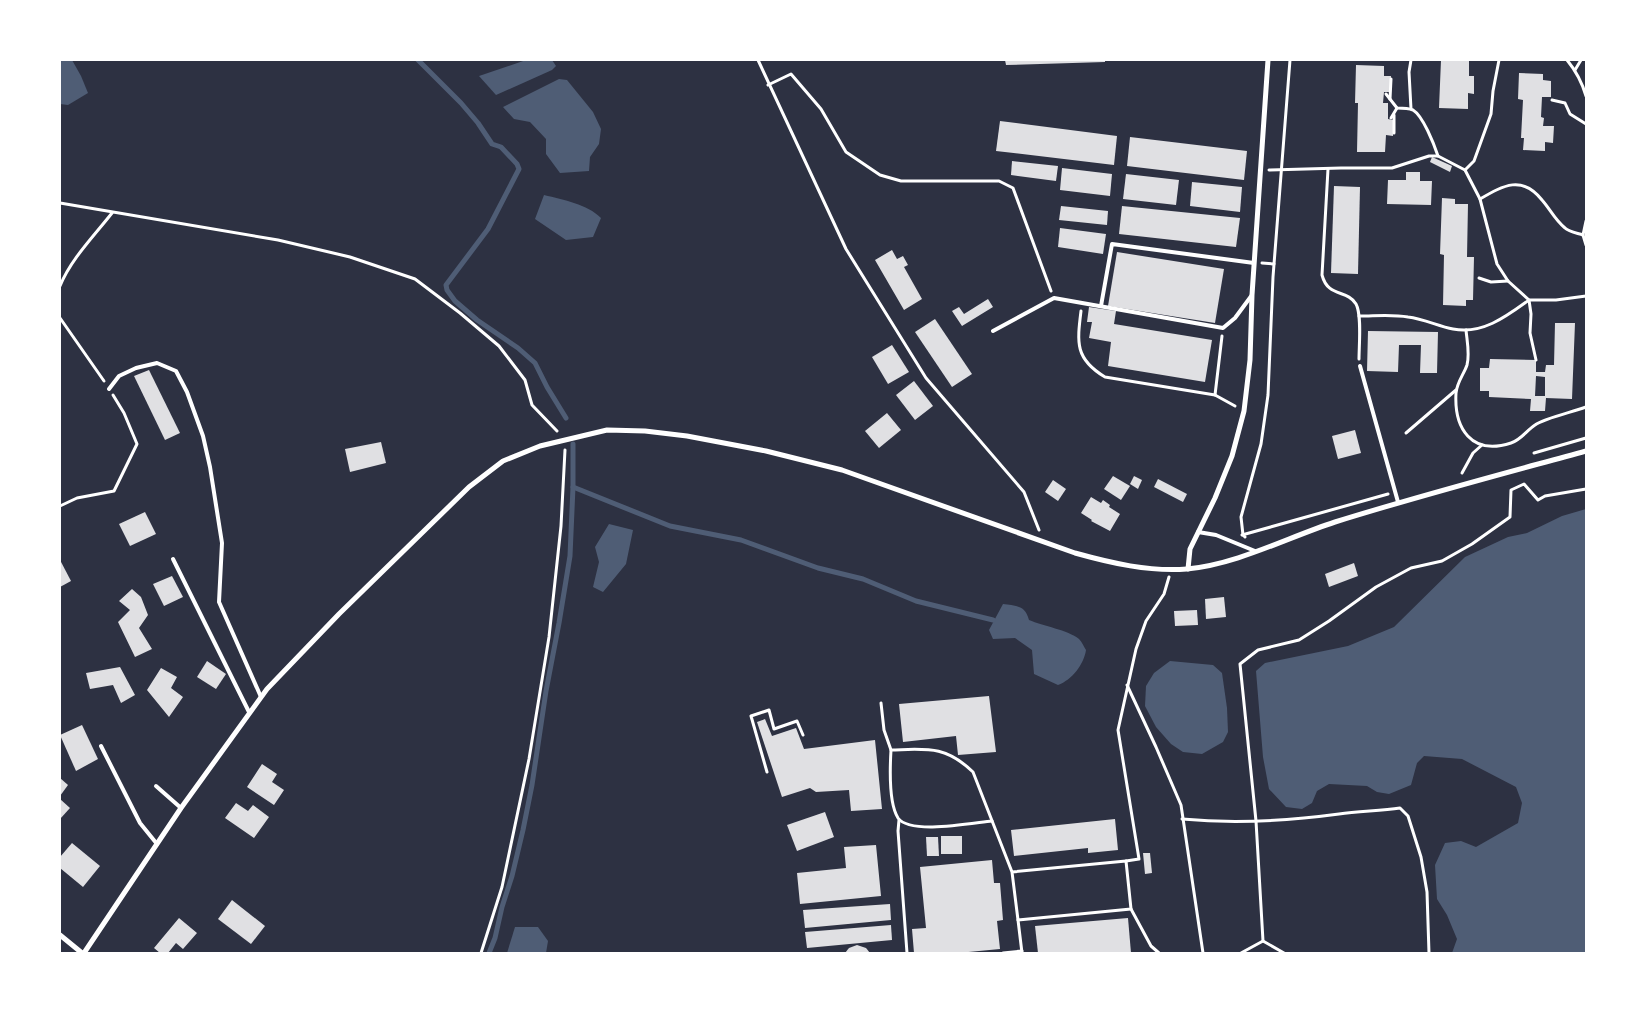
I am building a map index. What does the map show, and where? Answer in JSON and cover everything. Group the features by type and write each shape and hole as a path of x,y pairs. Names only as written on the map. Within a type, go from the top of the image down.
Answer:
{"street":[{"path":"1188,569 1190,549 1232,456 1244,411 1250,360 1252,295 1268,60"},
{"path":"60,935 83,953 181,808 259,699 339,614 469,487 503,461 540,446 607,430 645,431 687,436 766,451 842,470 1075,553 1134,567 1172,570 1208,566 1255,552 1330,524 1398,502 1586,451"}],"lane":[{"path":"1102,306 1112,244 1254,262"},
{"path":"993,331 1054,298 1223,328 1235,318 1252,295"},
{"path":"109,389 119,376 136,368 157,363 176,371 187,392 203,436 222,543 219,602 259,699"},
{"path":"1360,366 1398,502"},
{"path":"1198,532 1216,535 1255,552"},
{"path":"173,559 249,712"},
{"path":"101,746 140,823 157,844"},
{"path":"156,786 181,808"}],"path":[{"path":"758,60 846,249 926,378 1024,492 1044,542"},
{"path":"1243,535 1241,517 1262,444 1268,395 1273,277 1290,60"},
{"path":"1411,60 1409,72 1411,109"},
{"path":"1466,170 1474,161 1492,114 1493,91 1499,60"},
{"path":"1567,60 1583,84 1586,96"},
{"path":"1575,70 1582,60"},
{"path":"768,84 791,74 821,109 846,152 880,175 901,181 998,181 1013,188 1054,298"},
{"path":"1390,99 1392,78"},
{"path":"1386,94 1397,108 1411,109 1417,114 1426,128 1438,156"},
{"path":"1552,100 1565,102 1570,114 1586,124"},
{"path":"1391,118 1397,108"},
{"path":"1394,114 1394,133"},
{"path":"1260,171 1392,168 1429,156 1438,156 1466,170 1480,199 1497,264 1508,281 1529,300 1532,314 1530,333 1536,360"},
{"path":"1328,169 1322,274 1327,287 1352,299 1357,305 1360,366"},
{"path":"1480,199 1498,188 1517,184 1530,189 1542,199 1552,215 1566,229 1583,235"},
{"path":"60,203 278,240 350,257 415,279 499,346 525,380 532,405 564,439 566,455 561,526 548,636 529,759 502,887 481,953"},
{"path":"60,286 85,246 113,213"},
{"path":"1586,220 1583,235 1586,245"},
{"path":"1479,278 1491,282 1508,281"},
{"path":"1359,316 1392,315 1408,317 1454,329 1466,330 1485,326 1503,319 1529,300 1556,300 1586,296"},
{"path":"1082,303 1079,332 1080,352 1092,369 1105,377 1215,395 1244,411"},
{"path":"60,318 124,413 137,444 114,491 77,498 60,506"},
{"path":"1215,395 1223,328"},
{"path":"1466,330 1468,362 1456,390 1456,410 1461,426 1470,440 1483,445 1511,443 1523,436 1536,424 1586,407"},
{"path":"1406,433 1456,390"},
{"path":"1462,473 1473,452 1483,445"},
{"path":"1264,941 1256,821 1240,664 1258,650 1299,640 1376,588 1411,568 1442,561 1472,544 1510,517 1512,490 1524,484 1538,500 1545,496 1586,489"},
{"path":"1012,872 1138,859 1118,730 1136,649 1146,621 1164,594 1172,570"},
{"path":"1127,685 1179,800 1203,953"},
{"path":"882,703 884,730 891,750 894,810 899,820 908,826 923,828 992,821"},
{"path":"767,772 751,716 769,710 774,729 797,720 803,735"},
{"path":"891,750 933,749 962,761 973,772 1012,872 1022,952 1003,953"},
{"path":"1182,819 1218,822 1256,821 1322,817 1400,808 1408,816 1421,857 1427,892 1429,953"},
{"path":"899,820 898,831 907,953"},
{"path":"1126,861 1131,909 1151,946 1159,953"},
{"path":"1018,920 1131,909"},
{"path":"1241,953 1264,941"},
{"path":"1264,941 1284,953"}],"water":[{"path":"60,60 72,60 88,93 68,105 60,104"},
{"path":"526,60 552,60 556,66 552,70 496,95 479,76"},
{"path":"559,79 567,80 593,112 601,129 599,144 590,157 589,171 560,173 546,154 546,139 530,122 514,119 503,107"},
{"path":"544,195 582,206 601,218 593,237 566,240 535,219"},
{"path":"1586,509 1586,953 1452,953 1457,939 1447,915 1437,899 1435,865 1445,843 1461,841 1476,847 1518,823 1522,803 1516,787 1462,759 1424,756 1417,763 1411,785 1389,794 1377,792 1367,786 1329,784 1317,791 1312,803 1302,809 1286,807 1269,789 1263,757 1256,671 1265,663 1348,646 1394,627 1465,557 1508,537 1527,533 1562,516"},
{"path":"609,524 633,530 626,564 603,592 593,587 599,562 595,547"},
{"path":"1003,604 1020,607 1025,611 1029,620 1079,639 1086,650 1085,655 1076,671 1068,679 1058,685 1034,674 1032,650 1015,638 993,639 989,630"},
{"path":"1170,661 1213,665 1222,673 1228,732 1223,742 1202,754 1183,752 1171,744 1156,727 1145,706 1146,686 1154,673"},
{"path":"515,927 538,927 548,941 546,953 507,953"}],"building":[{"path":"1005,60 1105,60 1105,62 1006,65"},
{"path":"1441,60 1469,60 1469,76 1474,76 1474,94 1468,93 1468,109 1439,108"},
{"path":"1356,65 1384,66 1384,76 1391,76 1390,92 1384,92 1383,103 1388,103 1388,119 1393,120 1393,136 1386,135 1385,152 1357,152 1358,103 1355,103"},
{"path":"1519,73 1543,74 1543,80 1551,81 1551,97 1542,97 1541,117 1544,118 1543,126 1554,126 1553,143 1545,142 1545,151 1523,150 1524,138 1521,138 1523,100 1518,99"},
{"path":"1000,121 1117,136 1114,165 996,151"},
{"path":"1130,137 1247,151 1244,180 1127,166"},
{"path":"1432,157 1452,166 1450,172 1430,162"},
{"path":"1012,161 1058,166 1056,181 1011,175"},
{"path":"1062,168 1112,174 1110,196 1060,190"},
{"path":"1406,172 1420,172 1420,181 1432,181 1431,205 1387,204 1388,180 1406,180"},
{"path":"1126,174 1179,180 1176,205 1123,199"},
{"path":"1192,182 1242,187 1240,212 1190,206"},
{"path":"1334,186 1360,187 1358,274 1331,273"},
{"path":"1442,198 1455,199 1455,204 1468,204 1467,257 1474,257 1473,300 1466,300 1466,306 1443,305 1444,255 1440,254"},
{"path":"1061,206 1108,211 1107,225 1059,220"},
{"path":"1122,206 1240,218 1236,247 1119,234"},
{"path":"1060,228 1106,234 1103,254 1058,247"},
{"path":"892,250 897,259 903,256 908,265 904,267 922,299 904,310 875,260"},
{"path":"1117,252 1224,269 1215,323 1108,306"},
{"path":"988,299 993,307 962,326 952,311 959,307 964,314"},
{"path":"1089,307 1116,311 1114,324 1212,340 1205,382 1108,366 1111,342 1089,338 1092,322 1087,322"},
{"path":"935,319 972,374 952,387 915,332"},
{"path":"1555,323 1575,323 1572,399 1546,398 1545,411 1530,411 1531,399 1489,397 1489,391 1480,391 1480,368 1489,368 1490,359 1536,360 1536,372 1545,372 1546,365 1554,365","holes":["1536,376 1545,377 1545,396 1535,396"]},
{"path":"1368,331 1438,332 1437,373 1420,373 1421,345 1399,345 1398,372 1367,371"},
{"path":"892,345 909,372 888,384 872,357"},
{"path":"149,370 180,433 165,440 134,376"},
{"path":"914,381 933,406 915,420 896,395"},
{"path":"887,413 901,430 879,448 865,431"},
{"path":"1355,430 1361,453 1338,459 1332,436"},
{"path":"381,442 386,463 350,472 345,449"},
{"path":"1113,476 1130,486 1121,500 1104,489"},
{"path":"1134,476 1142,480 1138,489 1130,484"},
{"path":"1158,479 1187,494 1183,502 1154,487"},
{"path":"1053,480 1066,489 1058,501 1045,492"},
{"path":"1091,497 1101,503 1103,500 1110,505 1109,507 1120,514 1110,531 1091,521 1081,513"},
{"path":"145,512 156,534 130,546 119,524"},
{"path":"60,560 71,581 60,587"},
{"path":"1354,563 1358,576 1329,587 1325,574"},
{"path":"172,576 183,597 164,606 153,584"},
{"path":"132,589 141,597 148,615 139,628 152,649 135,657 118,622 130,610 119,601"},
{"path":"1224,597 1226,617 1206,619 1205,599"},
{"path":"1197,610 1198,625 1175,626 1174,611"},
{"path":"207,661 226,674 216,689 197,677"},
{"path":"120,667 135,695 121,703 113,685 90,689 86,673"},
{"path":"161,668 177,677 171,688 183,697 169,717 147,690"},
{"path":"989,696 996,752 958,755 956,736 903,742 899,704"},
{"path":"765,719 772,736 796,728 804,749 875,740 882,809 851,811 849,790 816,792 810,788 782,797 757,722"},
{"path":"82,725 98,759 76,771 60,735"},
{"path":"262,764 277,774 272,782 284,790 274,805 247,787"},
{"path":"60,778 68,785 60,796"},
{"path":"60,799 70,808 60,819"},
{"path":"236,803 248,811 253,805 269,817 254,838 225,818"},
{"path":"825,812 834,837 797,851 787,825"},
{"path":"1115,819 1118,850 1088,853 1088,848 1014,856 1011,830"},
{"path":"941,836 962,836 962,854 941,854"},
{"path":"926,837 938,837 939,856 927,856"},
{"path":"72,843 100,866 83,887 60,868 60,857"},
{"path":"876,845 881,896 800,904 797,873 846,868 844,847"},
{"path":"1143,853 1150,853 1152,873 1145,874"},
{"path":"992,860 994,883 1000,883 1003,920 997,921 1000,949 958,953 914,953 912,929 926,928 920,867"},
{"path":"232,900 265,926 251,944 218,919"},
{"path":"890,904 891,920 805,928 803,910"},
{"path":"179,918 197,933 183,949 176,943 168,953 160,953 154,948"},
{"path":"1128,918 1131,953 1038,953 1035,926"},
{"path":"891,925 892,940 807,948 805,932"},
{"path":"857,945 866,948 870,953 845,953 849,948"}],"waterway":[{"path":"418,60 461,103 492,144 501,147 517,164 519,169 488,229 446,285 447,290 455,301 477,320 518,348 535,363 566,418"},
{"path":"489,953 495,938 523,830 559,623 570,556 573,444"},
{"path":"573,487 670,526 741,540 818,568 863,579 916,601 993,620"}]}
